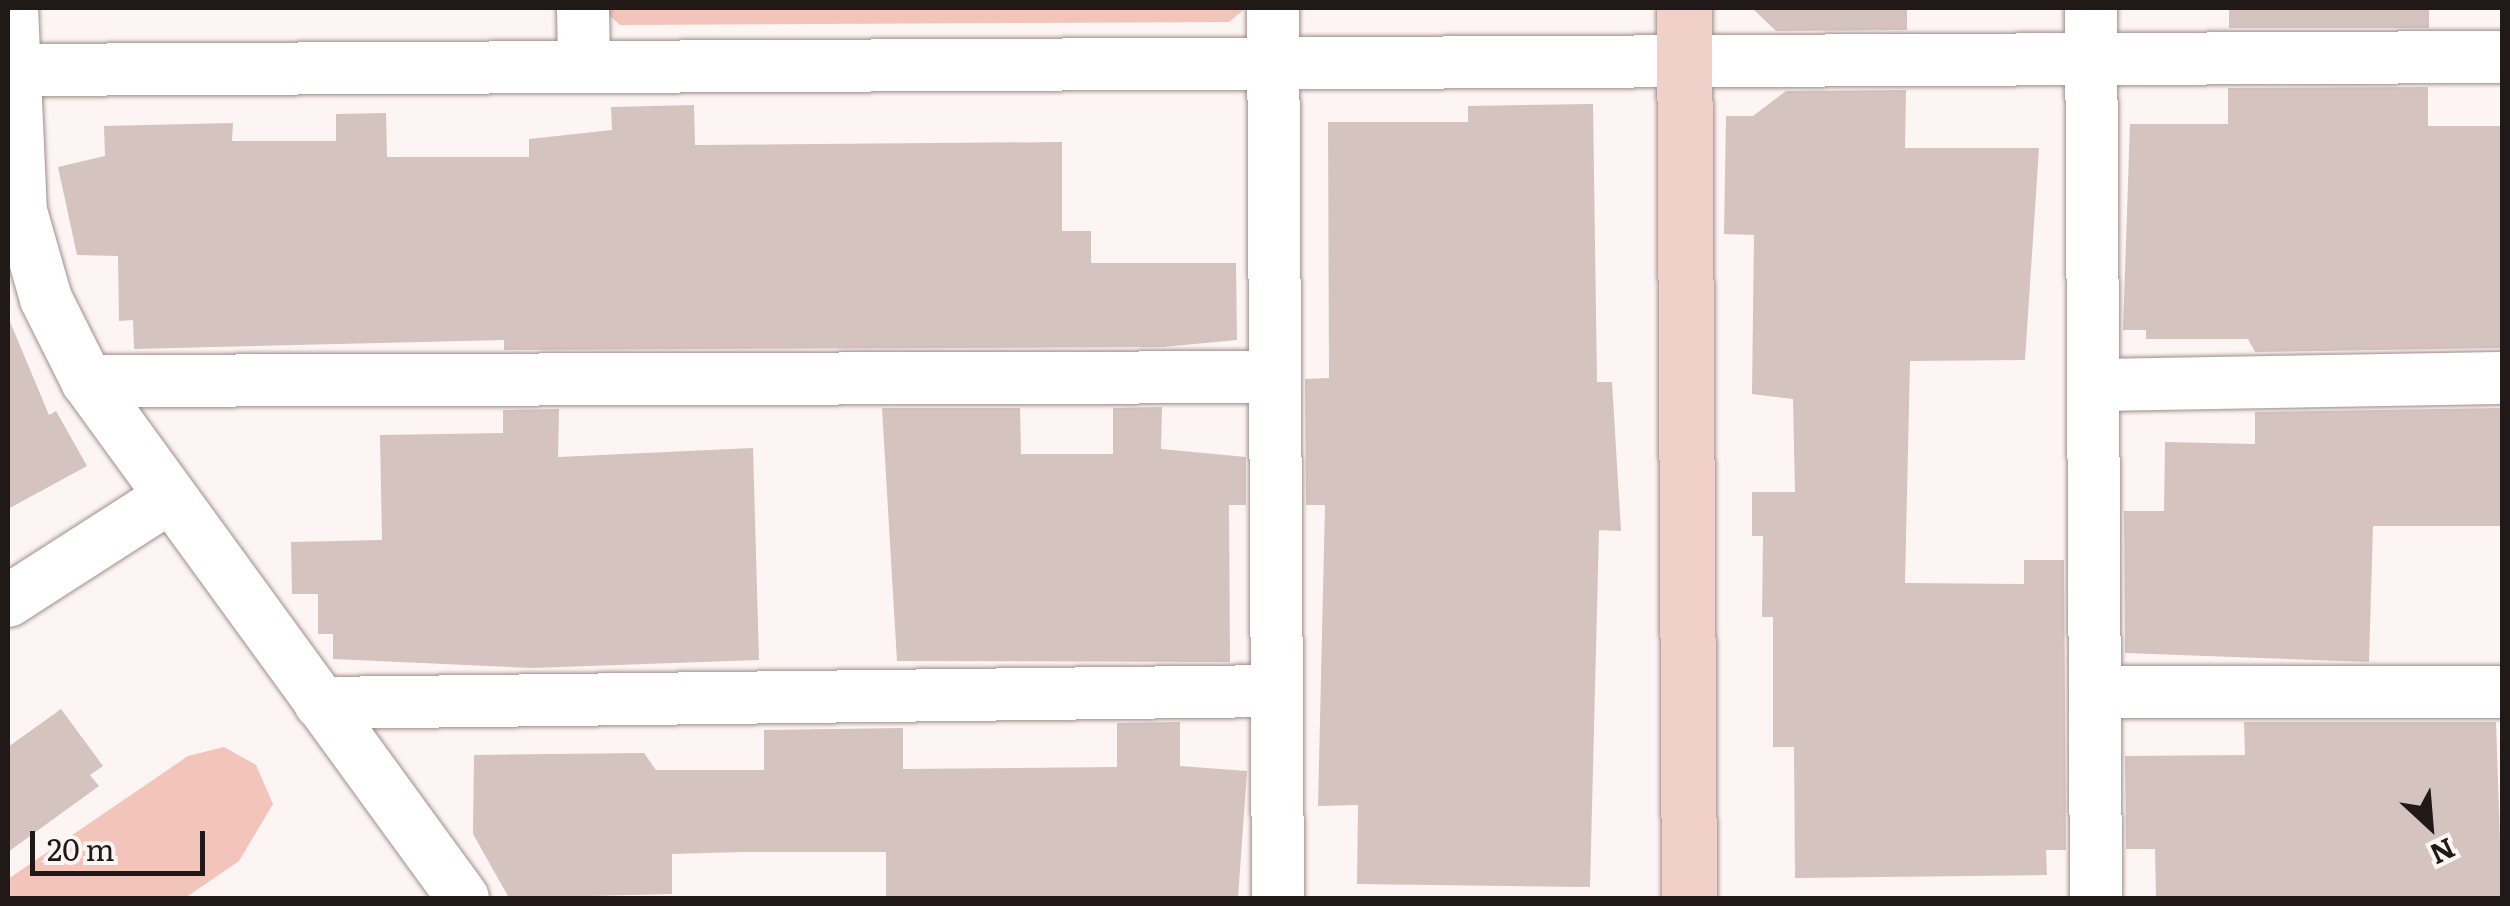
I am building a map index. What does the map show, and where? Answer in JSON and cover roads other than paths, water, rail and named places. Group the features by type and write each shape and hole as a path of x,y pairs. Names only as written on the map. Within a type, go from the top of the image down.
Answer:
{"street":[{"path":"12,8 21,211 46,299 87,381 167,499 463,898"},
{"path":"583,8 584,66"},
{"path":"1273,8 1278,898"},
{"path":"1684,8 1688,898"},
{"path":"2091,8 2098,692 2096,898"},
{"path":"13,70 2502,57"},
{"path":"87,381 1276,377"},
{"path":"2096,385 2502,378"},
{"path":"8,601 167,499"},
{"path":"320,703 1276,691"},
{"path":"2098,692 2502,692"}]}
